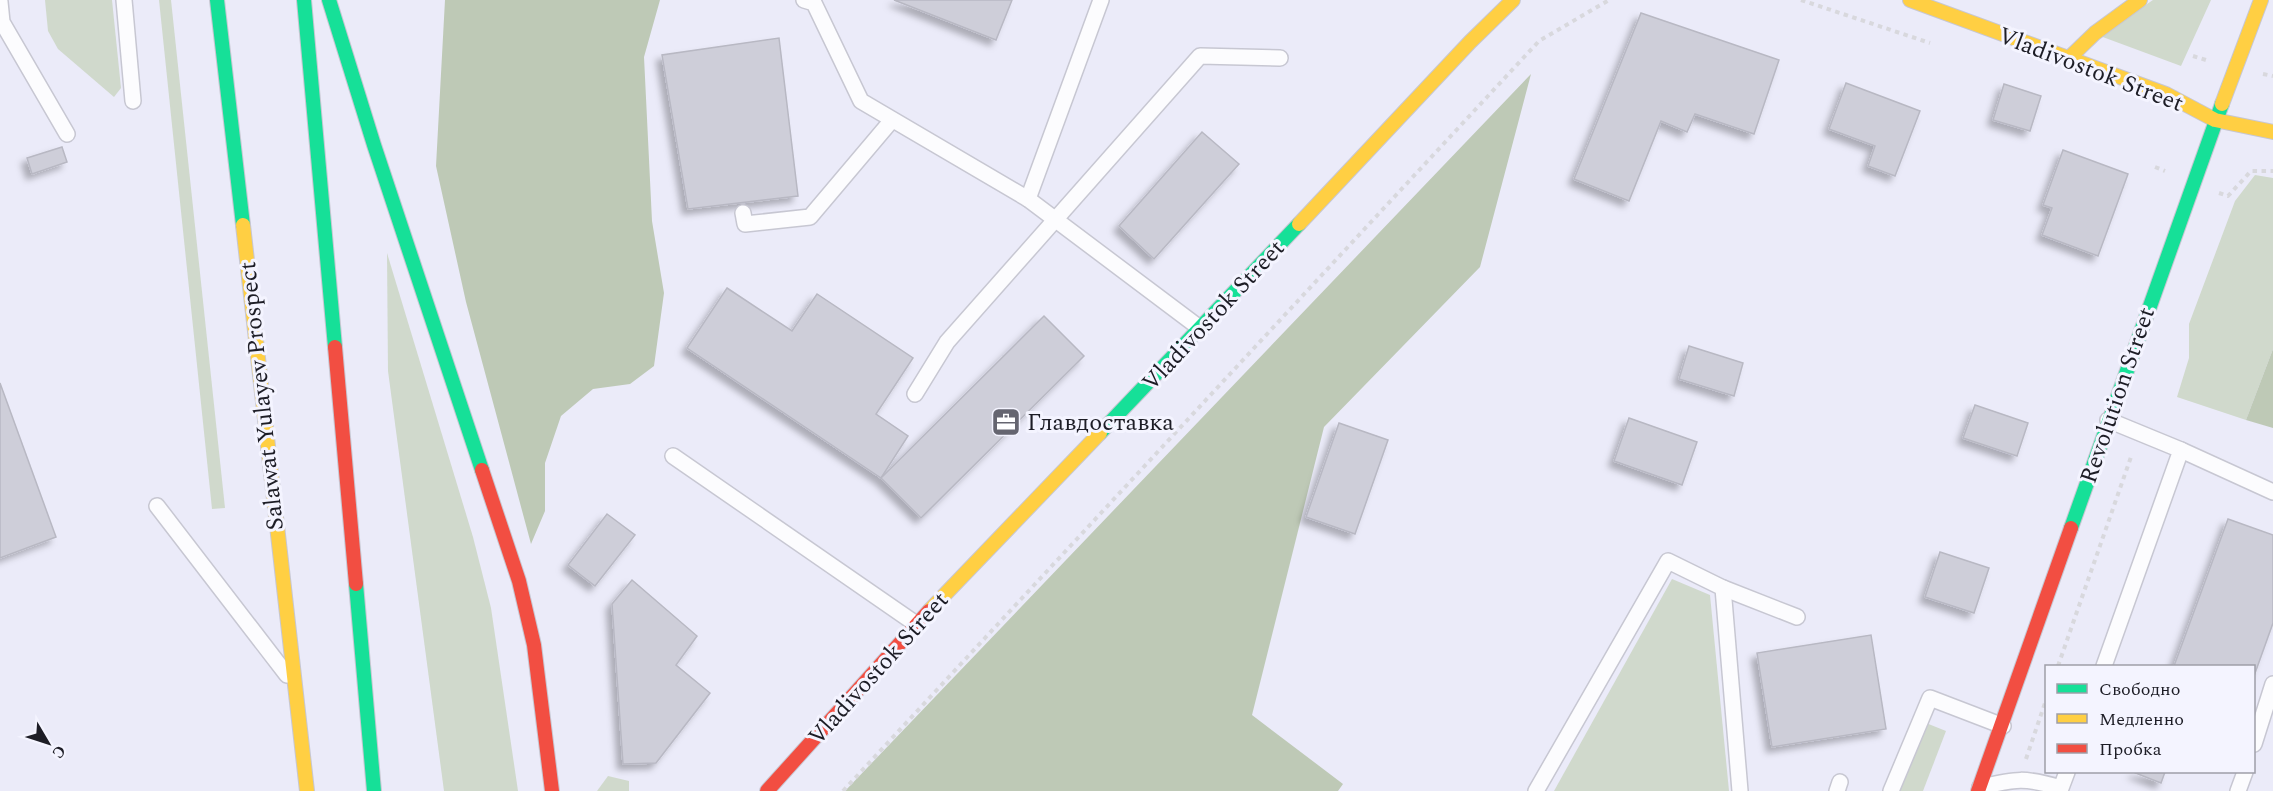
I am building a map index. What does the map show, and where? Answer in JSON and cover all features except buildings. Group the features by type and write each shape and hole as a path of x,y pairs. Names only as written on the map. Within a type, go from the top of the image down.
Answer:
{"main road":[{"name":"Salawat Yulayev Prospect","path":"217,0 307,791"},
{"path":"304,0 374,791"},
{"path":"329,0 374,145 519,582 534,645 552,791"},
{"name":"Vladivostok Street","path":"767,791 916,624 1201,329 1470,42 1513,0"},
{"name":"Vladivostok Street","path":"1910,0 2067,60 2166,94 2215,120 2273,132"},
{"path":"2067,60 2095,33 2140,0"},
{"name":"Revolution Street","path":"1979,789 2215,120 2261,0"}],"lane":[{"path":"124,0 133,101"},
{"path":"804,0 814,3 861,101 1028,199 1201,329"},
{"path":"1028,199 1101,0"},
{"path":"0,2 2,22 67,134"},
{"path":"915,394 947,342 1200,56 1280,58"},
{"path":"743,213 745,224 810,217 892,120"},
{"path":"2108,420 2273,492"},
{"path":"2104,665 2181,450"},
{"path":"673,456 916,624"},
{"path":"157,506 294,683"},
{"path":"1536,791 1668,561 1723,588 1797,617"},
{"path":"1723,588 1740,791"},
{"path":"2255,738 2273,684"},
{"path":"1891,791 1930,698 2003,726"},
{"path":"1979,789 2019,779 2032,779 2066,790 2067,773"},
{"path":"2238,791 2244,773"}],"path":[{"path":"843,791 1539,41 1609,0"},
{"path":"2228,196 2251,171 2273,171"},
{"path":"2058,665 2140,434"},
{"path":"2019,779 2045,703"}],"shaded area":[{"path":"45,0 112,0 121,88 114,97 58,49 48,31"},
{"path":"159,0 171,0 225,508 212,509"},
{"path":"2153,0 2211,0 2181,66 2100,36"},
{"path":"2255,175 2273,178 2273,349 2246,420 2177,397 2189,358 2189,324 2235,201"},
{"path":"387,253 473,537 491,608 518,791 444,791 388,371"},
{"path":"1672,579 1710,595 1729,791 1554,791"},
{"path":"1926,723 1946,731 1923,791 1899,791"},
{"path":"608,776 629,781 629,791 597,791"}],"green space":[{"path":"445,0 660,0 644,57 652,221 664,293 654,366 630,384 593,389 561,416 545,463 545,511 531,544 466,302 436,166"},
{"path":"1531,74 1480,267 1324,427 1252,715 1343,784 1338,791 845,791"},
{"path":"2273,349 2273,428 2246,420"}],"traffic: fast":[{"path":"217,0 243,225"},
{"path":"304,0 335,347"},
{"path":"329,0 374,145 482,470"},
{"path":"2071,528 2222,104"},
{"path":"1100,433 1299,224"},
{"path":"356,584 374,791"}],"traffic: slow":[{"path":"1299,224 1470,42 1513,0"},
{"path":"1910,0 2166,94 2215,120 2273,132"},
{"path":"2067,60 2095,33 2140,0"},
{"path":"2222,104 2261,0"},
{"path":"243,225 307,791"},
{"path":"929,611 1100,433"}],"traffic: jam":[{"path":"335,347 356,584"},
{"path":"482,470 519,581 534,645 552,791"},
{"path":"1978,791 2071,528"},
{"path":"767,791 929,611"}],"place":[{"name":"Главдоставка","path":"1006,422"}]}
